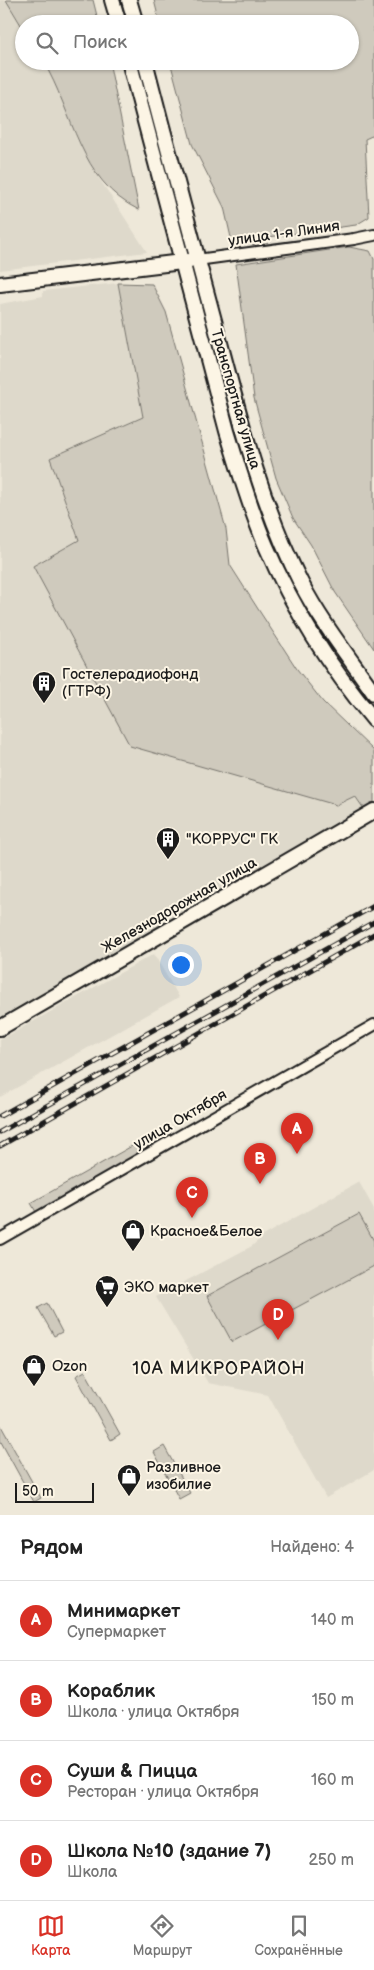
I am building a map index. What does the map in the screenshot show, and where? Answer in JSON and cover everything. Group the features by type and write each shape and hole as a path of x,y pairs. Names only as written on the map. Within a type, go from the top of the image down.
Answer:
{"street":[{"path":"112,0 116,15"},
{"path":"129,0 133,15"},
{"name":"Транспортная улица","path":"131,70 227,431 266,545 288,592 336,672 374,720"},
{"name":"Транспортная улица","path":"147,70 197,260 243,428 260,482 281,539 302,583 351,661 374,693"},
{"name":"улица 1-я Линия","path":"197,260 374,235"},
{"path":"0,284 197,260"},
{"name":"Железнодорожная улица","path":"0,1028 374,811"},
{"name":"улица Октября","path":"0,1239 374,1025"}],"shaded area":[{"path":"0,0 6,0 15,15 15,70 48,70 55,81 77,139 97,175 147,252 0,270"},
{"path":"6,0 93,0 97,15 15,15"},
{"path":"154,0 374,0 374,135 365,139 369,217 356,225 232,242 224,207 192,144 172,70 359,70 359,15 158,15"},
{"path":"48,70 111,70 139,210 119,197 103,182 90,164"},
{"path":"349,247 370,251 374,259 374,649 335,592 311,545 293,518 276,478 254,398 236,264"},
{"path":"118,283 143,417 50,458 79,540 33,566 355,796 364,809 92,968 0,1017 0,304 43,296 43,291"},
{"path":"118,283 152,284 166,312 226,529 230,565 297,669 323,702 374,751 374,803 364,809 355,796 336,805 130,746 33,566 79,540 50,458 143,417"},
{"path":"154,954 179,997 0,1097 0,1040"},
{"path":"162,1129 167,1138 36,1212 31,1203"},
{"path":"359,1182 374,1209 374,1470 326,1498 268,1395 208,1383 156,1297 252,1246 264,1235"},
{"path":"359,1214 374,1241 374,1266 232,1342 207,1296"},
{"path":"47,1303 62,1332 54,1336 38,1308"},
{"path":"85,1371 120,1434 111,1440 76,1376"},
{"path":"0,1424 41,1498 34,1502 0,1440"},
{"path":"164,1446 190,1493 179,1499 154,1452"}],"railway":[{"path":"0,1116 374,906"},
{"path":"0,1132 374,922"},
{"path":"0,1146 374,934"}],"place":[{"name":"Гостелерадиофонд (ГТРФ)","path":"44,704"},
{"name":"\"КОРРУС\" ГК","path":"168,860"},
{"name":"Минимаркет","path":"297,1154"},
{"name":"Кораблик","path":"260,1184"},
{"name":"Суши & Пицца","path":"192,1218"},
{"name":"Красное&Белое","path":"133,1252"},
{"name":"ЭКО маркет","path":"107,1308"},
{"name":"Школа №10 (здание 7)","path":"278,1340"},
{"name":"Ozon","path":"34,1387"},
{"name":"Разливное изобилие","path":"129,1497"}],"district":[{"name":"10А МИКРОРАЙОН","path":"219,1368"}]}
